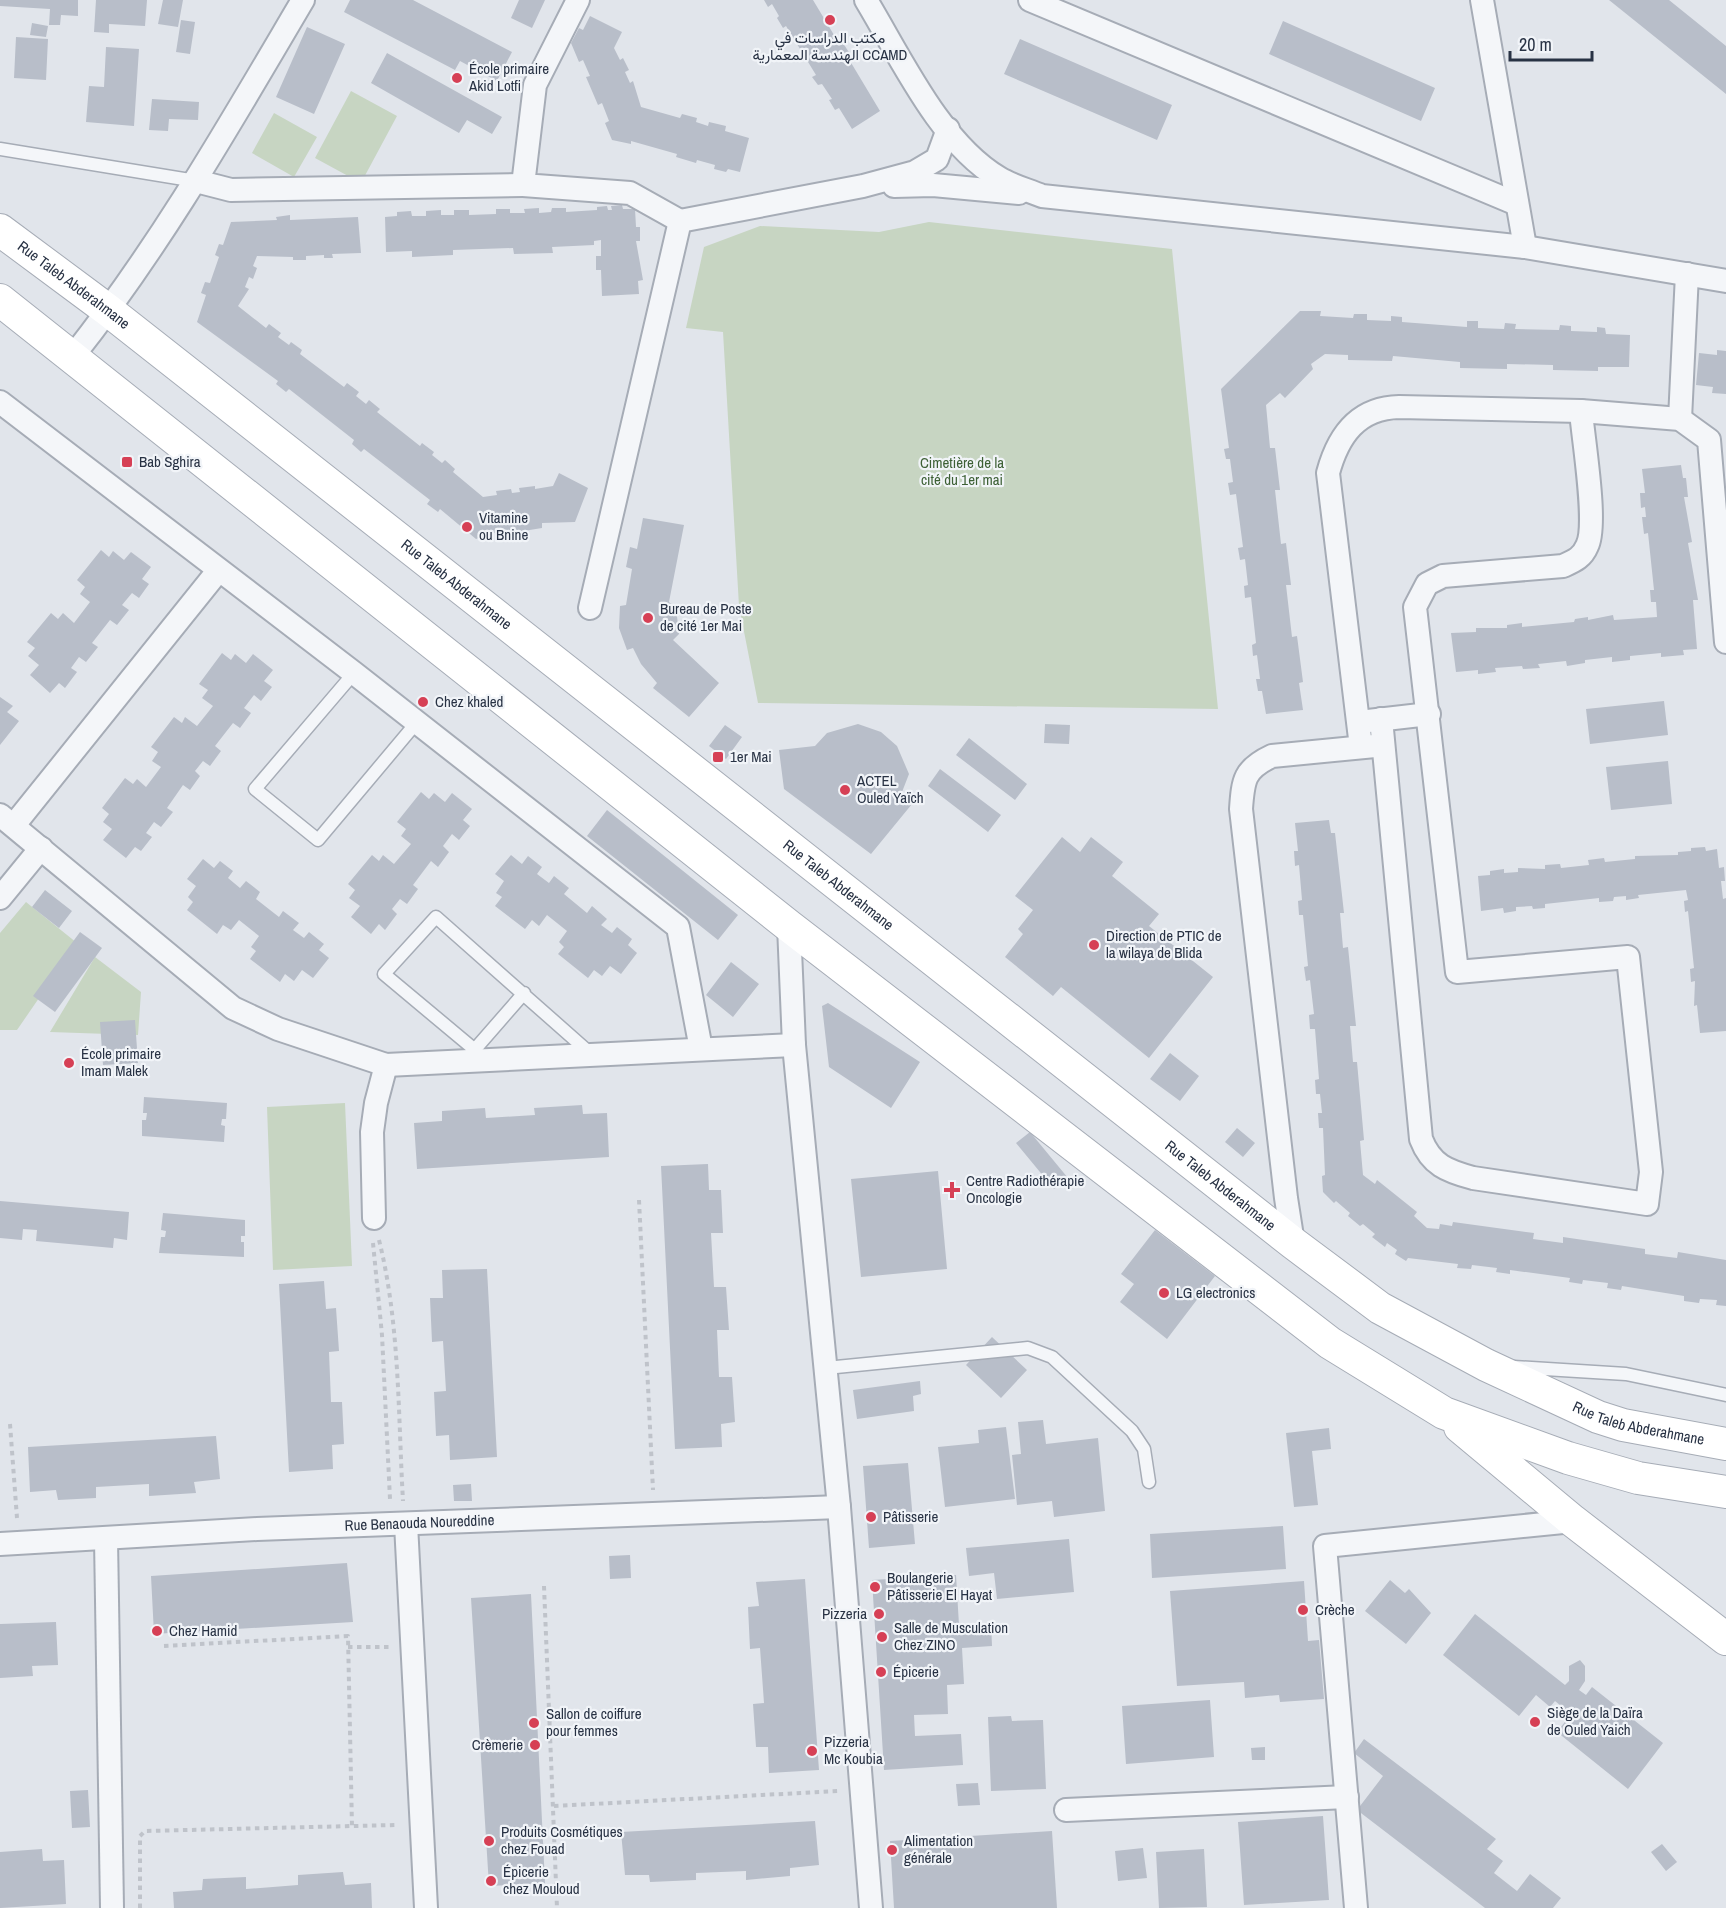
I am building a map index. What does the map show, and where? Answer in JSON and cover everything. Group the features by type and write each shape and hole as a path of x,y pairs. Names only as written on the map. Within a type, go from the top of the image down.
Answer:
{"main road":[{"name":"Rue Taleb Abderahmane","path":"0,230 109,311 1293,1243 1380,1308 1486,1365 1606,1420 1726,1444"},
{"path":"0,300 789,926 1330,1343 1444,1413 1573,1521 1726,1639"},
{"path":"1444,1413 1568,1458 1638,1478 1726,1492"}],"street":[{"path":"73,356 109,311 196,181 303,0"},
{"path":"523,186 535,85 578,0"},
{"path":"866,0 948,129 964,150 999,178 1041,196"},
{"path":"1029,0 1517,204"},
{"path":"1482,0 1525,247"},
{"path":"196,181 231,190 523,186 630,193 680,221 863,186 915,172 937,159 948,129"},
{"path":"863,186 933,185 1525,247 1726,281"},
{"path":"590,608 680,221"},
{"path":"1680,419 1687,274"},
{"path":"0,402 218,571 354,672 678,927 701,1049"},
{"path":"1581,411 1591,523 1589,544 1578,560 1563,566 1443,576 1427,584 1415,607 1457,972 1628,957 1651,1172 1647,1204 1473,1178 1446,1171 1428,1155 1421,1139 1372,746 1357,722 1329,473 1334,450 1355,420 1387,407 1581,411 1680,419 1717,441 1726,642"},
{"path":"218,571 7,820 233,1008 278,1029 386,1065 470,1055 591,1054 794,1045"},
{"path":"1357,722 1429,714"},
{"path":"1372,746 1381,719"},
{"path":"1293,1243 1241,809 1243,788 1247,772 1256,763 1272,756 1372,746"},
{"path":"0,897 41,848"},
{"path":"789,926 794,1045 839,1507 871,1908"},
{"path":"374,1218 372,1132 376,1102 386,1065"},
{"name":"Rue Benaouda Noureddine","path":"0,1544 257,1529 400,1513 839,1507"},
{"path":"400,1513 412,1647 426,1908"},
{"path":"1356,1908 1325,1546 1573,1521"},
{"path":"106,1539 112,1908"},
{"path":"1066,1810 1347,1797"}],"lane":[{"path":"0,149 196,181"},
{"path":"354,672 255,789 318,840 417,722"},
{"path":"524,993 470,1055 384,974 436,917 524,993 591,1054"},
{"path":"826,1368 1028,1348 1052,1357 1132,1431 1144,1449 1149,1482"},
{"path":"1486,1365 1608,1372 1726,1395"}],"path":[{"path":"639,1200 653,1496"},
{"path":"374,1218 386,1265 394,1342 400,1513"},
{"path":"374,1218 373,1251 400,1513"},
{"path":"10,1424 17,1525"},
{"path":"544,1586 557,1908"},
{"path":"164,1646 348,1636 352,1827"},
{"path":"348,1647 412,1647"},
{"path":"554,1806 844,1791"},
{"path":"141,1908 140,1836 145,1831 421,1824"}],"green space":[{"path":"351,91 397,116 361,183 315,158"},
{"path":"274,113 317,137 294,177 252,153"},
{"name":"Cimetière de la cité du 1er mai","path":"929,222 1172,249 1218,709 758,703 739,606 723,332 686,328 704,247 760,226 879,232"},
{"path":"26,902 77,943 17,1030 0,1030 0,933"},
{"path":"95,957 141,992 138,1035 50,1032"},
{"path":"345,1103 352,1266 273,1270 267,1107"}],"building":[{"path":"0,0 78,0 78,16 61,15 60,25 49,25 50,9 0,6"},
{"path":"96,0 147,0 145,26 109,24 109,33 94,32"},
{"path":"163,0 183,0 178,27 158,24"},
{"path":"350,0 413,0 512,52 497,81 460,61 455,70 344,12"},
{"path":"519,0 545,0 532,28 511,18"},
{"path":"764,0 813,0 840,45 843,43 850,54 847,56 880,111 852,129 839,108 835,110 829,100 832,99 822,84 818,85 812,77 816,75 786,26 783,28 772,4 768,7"},
{"path":"1609,0 1669,0 1726,46 1726,94"},
{"path":"590,16 622,32 614,48 620,60 623,58 629,70 625,72 630,83 633,81 641,107 680,118 682,114 697,118 696,122 708,126 709,122 726,126 725,131 749,138 740,172 714,169 715,165 697,160 696,163 676,157 677,154 631,141 631,144 612,140 605,123 609,121 602,103 598,105 586,77 590,76 583,60 579,62 571,43 579,28 583,30"},
{"path":"181,20 195,22 190,54 176,52"},
{"path":"1283,21 1435,88 1421,121 1269,54"},
{"path":"32,23 48,26 46,37 30,35"},
{"path":"307,27 345,44 314,114 276,97"},
{"path":"16,37 48,39 46,80 14,78"},
{"path":"1020,39 1172,105 1157,140 1004,74"},
{"path":"106,47 139,49 134,126 86,122 89,86 104,87"},
{"path":"387,53 502,117 492,134 467,120 459,133 371,83"},
{"path":"152,99 199,102 198,120 169,119 168,131 149,130"},
{"path":"622,205 623,209 635,209 636,227 640,227 640,241 636,241 643,280 638,281 639,294 602,296 601,270 596,270 596,256 601,256 601,240 594,241 594,245 552,247 553,253 514,254 513,248 453,250 453,255 412,257 412,251 386,252 385,217 397,216 397,212 411,211 412,216 426,216 426,211 441,210 441,215 454,215 454,210 469,210 469,215 496,214 496,209 510,209 510,213 525,213 524,209 539,208 539,213 551,212 552,208 566,208 566,212 597,210 597,207 607,206 608,210 612,210 611,206"},
{"path":"290,215 290,220 358,217 361,253 332,254 333,258 324,258 324,255 306,256 306,260 293,260 293,257 257,256 253,266 257,268 253,279 249,277 245,287 249,289 238,306 266,328 269,324 281,333 278,337 302,350 300,354 344,387 347,383 359,392 356,396 366,404 369,400 380,409 377,412 420,446 422,443 434,452 432,455 442,463 445,460 455,469 453,472 483,497 497,495 496,491 511,489 512,493 520,492 519,488 535,486 535,489 553,486 559,473 588,488 575,522 542,523 542,528 505,534 504,530 476,539 440,509 438,512 427,504 430,500 364,449 361,452 352,444 354,440 289,389 286,392 276,384 278,381 197,322 206,295 201,293 205,282 210,283 219,257 215,255 219,244 223,245 231,222 277,220 276,217"},
{"path":"1300,311 1321,311 1320,316 1353,318 1354,314 1367,314 1367,320 1391,321 1391,316 1402,317 1402,322 1467,327 1467,321 1478,321 1478,328 1504,329 1505,323 1516,324 1515,329 1559,330 1560,325 1571,326 1571,331 1597,332 1597,327 1605,328 1606,334 1630,335 1629,367 1598,367 1598,371 1553,370 1553,365 1507,364 1507,369 1460,368 1460,362 1393,356 1392,361 1348,360 1348,355 1325,354 1311,364 1313,369 1285,398 1280,393 1266,405 1270,448 1275,448 1280,490 1275,490 1281,544 1286,543 1291,585 1286,585 1292,637 1297,636 1303,682 1299,683 1303,710 1266,714 1262,691 1258,691 1256,679 1260,679 1257,655 1253,656 1252,645 1256,643 1251,597 1245,598 1244,586 1248,585 1245,559 1240,560 1238,548 1243,547 1236,494 1230,495 1228,483 1233,482 1230,459 1226,459 1224,449 1229,448 1221,389"},
{"path":"1717,350 1726,351 1726,394 1712,393 1713,387 1696,385 1699,353 1717,355"},
{"path":"1681,465 1683,478 1686,478 1688,497 1684,497 1692,542 1688,543 1698,600 1693,600 1697,649 1683,650 1684,655 1661,657 1661,653 1630,656 1630,660 1612,662 1612,657 1585,660 1585,663 1567,666 1566,661 1538,664 1540,668 1523,669 1522,666 1495,668 1496,672 1478,674 1478,670 1456,672 1451,633 1476,632 1476,628 1507,628 1507,625 1522,623 1522,627 1574,622 1575,619 1588,617 1588,620 1613,615 1614,620 1657,617 1656,602 1651,602 1650,590 1654,590 1648,533 1644,534 1642,517 1646,517 1645,507 1641,508 1640,493 1645,493 1642,469"},
{"name":"Bureau de Poste de cité 1er Mai","path":"643,518 684,525 669,602 676,608 679,634 673,640 719,683 689,717 653,688 657,683 641,664 633,648 627,650 619,628 620,606 626,605 632,569 626,567 630,547 637,549"},
{"path":"101,550 109,557 113,551 124,560 131,552 151,567 142,579 149,584 139,598 132,593 122,605 129,610 117,625 110,620 92,643 98,647 86,662 79,657 71,668 77,672 65,688 59,683 50,693 30,675 39,665 28,656 35,648 27,642 51,613 58,619 63,613 74,623 90,602 80,594 85,587 77,580"},
{"path":"222,653 231,660 235,654 246,663 253,654 273,670 264,681 272,687 261,701 254,695 244,708 251,713 240,728 233,723 215,746 221,751 210,766 203,761 195,771 200,776 190,790 183,785 167,808 173,812 161,827 154,822 146,833 152,837 141,851 135,847 126,858 103,840 112,829 103,822 109,814 102,808 125,778 133,784 137,779 146,787 161,767 152,761 158,752 151,747 174,717 182,723 185,717 197,726 213,706 202,698 208,690 199,684"},
{"path":"0,697 13,706 7,712 19,721 0,745"},
{"path":"1664,701 1668,735 1590,744 1586,709"},
{"name":"ACTEL Ouled Yaïch","path":"858,724 881,732 897,746 909,774 902,792 912,804 871,854 784,789 779,750 815,746 827,733"},
{"path":"1045,724 1070,725 1069,744 1044,743"},
{"path":"725,725 742,737 726,759 709,746"},
{"path":"969,738 1027,784 1015,800 956,755"},
{"path":"1668,761 1672,804 1611,810 1606,767"},
{"path":"940,769 1001,815 988,832 928,786"},
{"path":"421,792 429,799 434,793 445,802 452,793 472,809 463,820 470,826 459,840 452,834 443,846 449,852 438,867 431,861 413,885 418,889 407,904 400,899 392,909 397,914 385,930 379,924 371,934 351,917 360,906 349,898 355,890 348,884 372,855 379,861 383,855 394,864 411,844 401,836 406,829 397,822"},
{"path":"607,810 738,915 718,940 587,836"},
{"path":"1329,820 1331,833 1335,833 1344,913 1340,913 1343,948 1348,947 1356,1026 1350,1026 1353,1062 1357,1062 1364,1140 1360,1141 1363,1175 1375,1184 1377,1180 1417,1212 1414,1216 1427,1228 1439,1229 1440,1224 1452,1226 1453,1222 1534,1233 1533,1239 1563,1243 1563,1237 1645,1249 1645,1254 1677,1258 1678,1252 1726,1260 1726,1306 1716,1305 1717,1300 1700,1299 1699,1303 1684,1301 1684,1296 1622,1286 1621,1290 1607,1288 1608,1283 1583,1280 1582,1284 1569,1282 1570,1278 1510,1270 1510,1274 1496,1272 1497,1268 1472,1265 1471,1269 1457,1268 1458,1264 1408,1258 1406,1261 1395,1254 1397,1250 1387,1243 1385,1247 1372,1237 1375,1234 1363,1224 1360,1226 1348,1216 1350,1213 1336,1201 1334,1203 1323,1192 1322,1176 1325,1175 1323,1128 1319,1128 1318,1113 1322,1113 1320,1094 1316,1094 1315,1080 1319,1079 1315,1029 1310,1029 1309,1015 1314,1014 1310,980 1306,981 1304,967 1308,966 1303,915 1299,915 1298,901 1302,900 1299,865 1295,866 1294,851 1298,851 1295,823"},
{"name":"Direction de PTIC de la wilaya de Blida","path":"1062,837 1080,852 1091,837 1123,862 1112,876 1159,914 1149,926 1213,977 1149,1058 1061,987 1053,996 1005,957 1023,934 1018,929 1033,910 1015,896"},
{"path":"1705,847 1706,851 1717,849 1719,868 1724,867 1725,881 1721,881 1723,899 1726,898 1726,1031 1700,1033 1697,1005 1694,1006 1695,981 1691,982 1690,969 1694,968 1688,911 1685,912 1684,901 1688,900 1686,890 1638,895 1639,898 1626,900 1626,896 1614,897 1613,901 1599,902 1599,898 1545,904 1545,908 1516,907 1516,911 1504,913 1503,908 1481,911 1478,876 1490,875 1490,871 1504,869 1504,873 1518,872 1518,868 1545,869 1545,865 1560,864 1561,868 1589,865 1588,860 1604,858 1605,862 1635,859 1635,856 1678,855 1678,852 1691,851 1691,848"},
{"path":"511,855 522,864 528,856 542,867 537,874 549,883 554,876 569,888 564,894 587,913 592,906 607,919 601,925 612,933 617,927 632,939 628,945 637,953 621,974 610,966 602,976 594,970 588,978 558,954 564,947 559,942 567,931 547,915 539,926 532,920 525,929 495,906 502,897 496,893 504,881 495,874"},
{"path":"203,859 214,868 220,861 233,871 228,878 240,888 246,881 260,892 256,899 279,917 283,911 299,923 293,930 304,938 309,932 324,944 319,950 329,958 313,978 302,970 294,981 285,974 280,982 250,959 256,951 251,947 259,936 239,920 231,930 223,925 217,934 187,910 193,902 188,897 196,886 187,879"},
{"path":"45,890 72,911 59,928 32,907"},
{"path":"80,932 102,948 55,1012 33,996"},
{"path":"731,962 759,984 733,1017 706,995"},
{"path":"828,1003 920,1062 891,1108 829,1067 822,1006"},
{"path":"135,1020 138,1063 103,1065 100,1022"},
{"path":"1170,1053 1199,1076 1180,1101 1150,1079"},
{"path":"144,1097 227,1103 226,1119 222,1119 221,1125 225,1126 224,1142 142,1136 142,1120 146,1120 147,1113 143,1113"},
{"path":"582,1105 583,1114 607,1113 609,1157 417,1169 414,1123 442,1121 442,1111 485,1108 486,1118 535,1115 534,1108"},
{"path":"1237,1128 1255,1143 1243,1157 1225,1142"},
{"path":"1030,1132 1068,1178 1054,1189 1016,1143"},
{"path":"708,1164 709,1190 721,1190 723,1233 711,1233 714,1287 726,1287 729,1330 717,1330 719,1377 732,1377 735,1422 721,1424 722,1447 675,1449 661,1166"},
{"path":"938,1171 947,1269 861,1277 851,1179"},
{"path":"0,1201 129,1212 127,1240 114,1238 113,1248 36,1241 37,1230 23,1229 22,1240 0,1238"},
{"path":"163,1213 245,1220 245,1236 241,1236 241,1242 244,1242 244,1257 159,1253 161,1237 165,1237 166,1231 161,1230"},
{"name":"LG electronics","path":"1155,1230 1215,1276 1167,1339 1120,1302 1134,1284 1121,1274"},
{"path":"487,1269 497,1457 450,1460 449,1435 436,1436 434,1392 446,1391 443,1341 432,1342 430,1298 443,1298 442,1270"},
{"path":"324,1281 326,1309 336,1308 339,1351 329,1352 331,1402 342,1402 344,1444 332,1445 333,1469 289,1472 279,1284"},
{"path":"992,1337 1027,1370 1001,1398 966,1365"},
{"path":"920,1381 921,1394 913,1396 914,1411 857,1419 853,1390"},
{"path":"1043,1420 1046,1444 1098,1438 1105,1511 1054,1517 1052,1501 1017,1505 1012,1455 1021,1454 1018,1422"},
{"path":"1006,1427 1015,1499 945,1507 938,1447 979,1443 978,1430"},
{"path":"1329,1428 1331,1449 1312,1451 1318,1505 1294,1507 1286,1433"},
{"path":"216,1436 220,1479 194,1482 196,1493 149,1496 149,1484 96,1487 96,1498 58,1500 56,1490 30,1492 28,1447"},
{"path":"908,1463 915,1544 869,1548 863,1466"},
{"path":"471,1484 472,1501 454,1501 453,1485"},
{"path":"1283,1526 1286,1569 1152,1578 1150,1534"},
{"path":"1069,1539 1074,1592 997,1599 994,1573 969,1576 966,1548"},
{"path":"630,1555 631,1578 610,1579 609,1556"},
{"path":"347,1563 353,1622 154,1634 151,1576"},
{"path":"956,1575 959,1625 991,1623 992,1646 962,1648 964,1684 947,1685 948,1714 914,1715 915,1736 961,1734 963,1765 884,1770 872,1580"},
{"path":"805,1579 819,1770 769,1773 768,1747 756,1747 753,1704 764,1703 760,1648 750,1649 748,1607 759,1606 756,1582"},
{"path":"1390,1580 1405,1593 1409,1589 1431,1613 1406,1644 1365,1611"},
{"path":"1304,1581 1308,1641 1319,1640 1324,1699 1280,1702 1279,1695 1245,1698 1244,1682 1177,1686 1170,1591"},
{"path":"531,1594 545,1883 489,1886 471,1598"},
{"path":"1475,1614 1565,1685 1569,1681 1569,1666 1580,1660 1585,1666 1585,1681 1579,1690 1586,1695 1592,1687 1663,1743 1628,1789 1557,1732 1571,1714 1555,1701 1550,1707 1536,1695 1519,1716 1443,1655"},
{"path":"56,1622 58,1665 32,1666 33,1676 0,1678 0,1624"},
{"path":"1210,1700 1214,1757 1126,1764 1122,1706"},
{"path":"1011,1716 1012,1721 1043,1720 1046,1789 991,1791 988,1717"},
{"path":"1364,1739 1496,1839 1487,1849 1503,1861 1494,1873 1517,1891 1530,1874 1561,1898 1553,1908 1485,1908 1357,1810 1383,1776 1354,1753"},
{"path":"1265,1747 1265,1760 1252,1760 1251,1748"},
{"path":"978,1783 980,1805 958,1806 956,1784"},
{"path":"88,1790 90,1827 72,1828 70,1791"},
{"path":"1323,1816 1329,1900 1244,1905 1238,1822"},
{"path":"815,1821 819,1865 790,1868 790,1876 746,1880 746,1871 696,1873 696,1880 650,1882 649,1875 625,1875 621,1832"},
{"path":"1052,1831 1057,1908 894,1908 890,1841"},
{"path":"1662,1844 1677,1862 1666,1871 1651,1852"},
{"path":"1143,1848 1147,1878 1118,1881 1115,1851"},
{"path":"42,1849 43,1861 64,1860 66,1904 0,1908 0,1852"},
{"path":"1204,1849 1207,1907 1159,1908 1156,1852"},
{"path":"343,1872 345,1885 371,1883 372,1908 174,1908 173,1892 202,1890 203,1879 246,1877 246,1889 298,1885 298,1875"}],"place":[{"name":"مكتب الدراسات في الهندسة المعمارية CCAMD","path":"830,20"},
{"name":"École primaire Akid Lotfi","path":"457,78"},
{"name":"Bab Sghira","path":"127,462"},
{"name":"Vitamine ou Bnine","path":"467,527"},
{"name":"Bureau de Poste de cité 1er Mai","path":"648,618"},
{"name":"Chez khaled","path":"423,702"},
{"name":"1er Mai","path":"718,757"},
{"name":"ACTEL Ouled Yaïch","path":"845,790"},
{"name":"Direction de PTIC de la wilaya de Blida","path":"1094,945"},
{"name":"École primaire Imam Malek","path":"69,1063"},
{"name":"Centre Radiothérapie Oncologie","path":"952,1190"},
{"name":"LG electronics","path":"1164,1293"},
{"name":"Pâtisserie","path":"871,1517"},
{"name":"Boulangerie Pâtisserie El Hayat","path":"875,1587"},
{"name":"Crèche","path":"1303,1610"},
{"name":"Pizzeria","path":"879,1614"},
{"name":"Chez Hamid","path":"157,1631"},
{"name":"Salle de Musculation Chez ZINO","path":"882,1637"},
{"name":"Épicerie","path":"881,1672"},
{"name":"Siège de la Daïra de Ouled Yaich","path":"1535,1722"},
{"name":"Sallon de coiffure pour femmes","path":"534,1723"},
{"name":"Crèmerie","path":"535,1745"},
{"name":"Pizzeria Mc Koubia","path":"812,1751"},
{"name":"Produits Cosmétiques chez Fouad","path":"489,1841"},
{"name":"Alimentation générale","path":"892,1850"},
{"name":"Épicerie chez Mouloud","path":"491,1881"}]}
